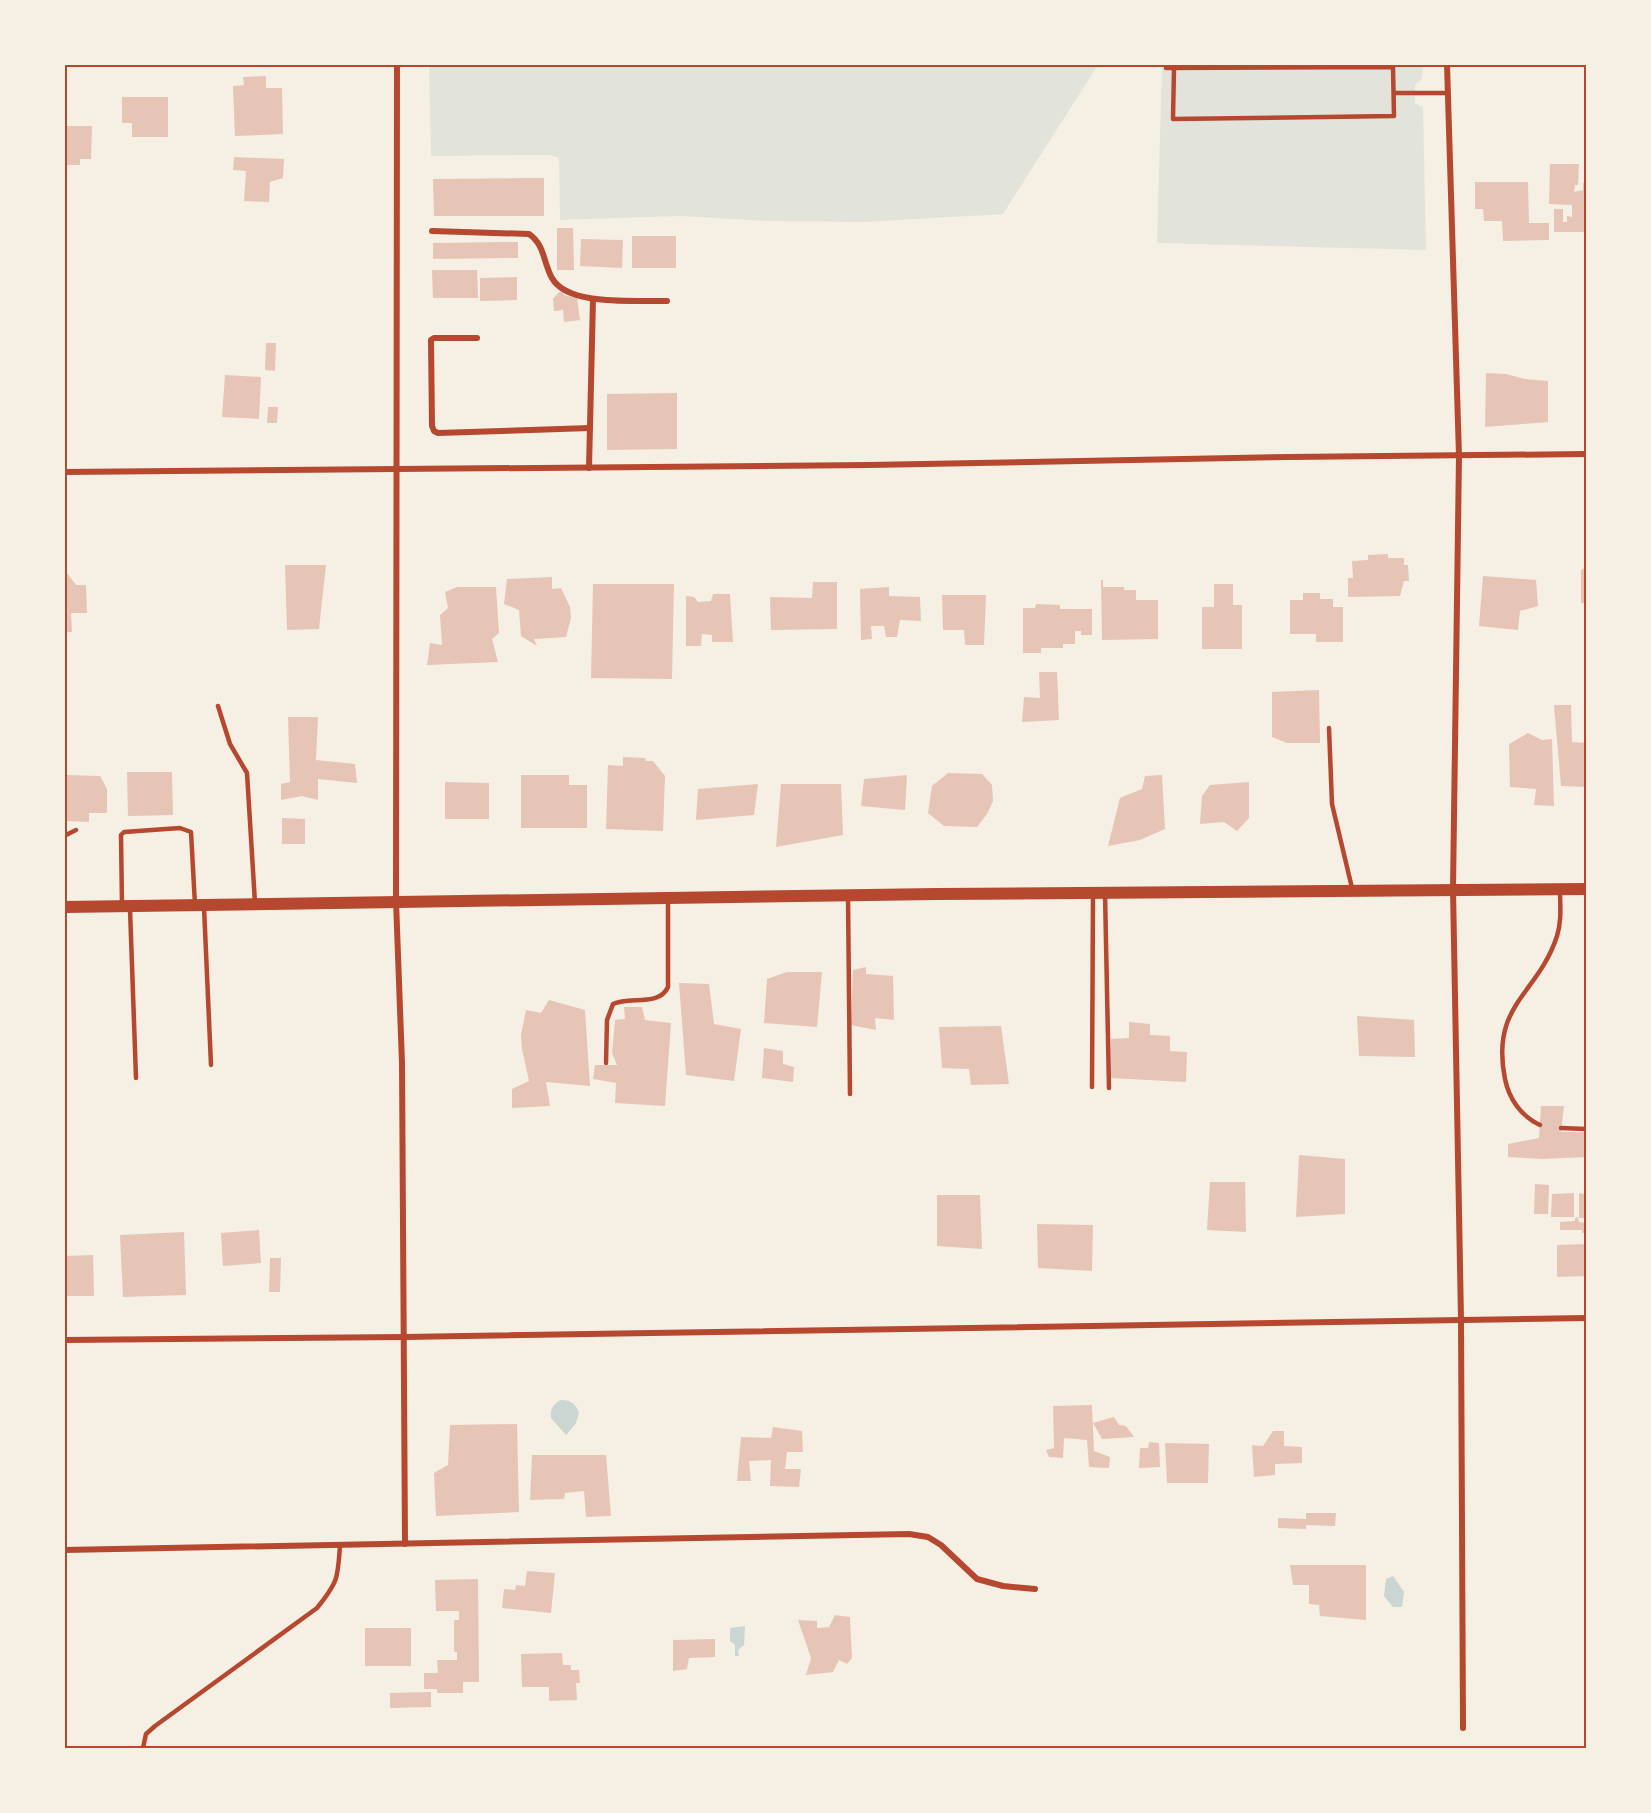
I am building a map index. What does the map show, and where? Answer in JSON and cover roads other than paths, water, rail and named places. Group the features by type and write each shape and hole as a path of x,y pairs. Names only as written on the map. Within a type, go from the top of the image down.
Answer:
{"main road":[{"path":"64,907 396,901 1587,889"}],"street":[{"path":"397,64 396,901 402,1063 405,1544"},
{"path":"1447,64 1460,456 1453,890 1461,1320 1463,1728"},
{"path":"432,231 529,234 538,240 550,275 566,292 593,299 666,301"},
{"path":"590,468 593,299"},
{"path":"477,338 434,338 431,340 432,426 434,431 438,433 590,428"},
{"path":"64,472 869,465 1587,454"},
{"path":"64,1340 405,1337 1587,1318"},
{"path":"64,1550 909,1534 928,1537 941,1545 977,1579 1003,1586 1035,1589"}],"lane":[{"path":"1166,64 1166,68 1392,67 1394,116 1173,119 1174,68"},
{"path":"1394,93 1448,93"},
{"path":"218,706 230,744 247,773 255,904"},
{"path":"1329,728 1332,804 1353,890"},
{"path":"136,1078 121,835 124,832 180,828 191,832 200,905 211,1065"},
{"path":"64,836 76,830"},
{"path":"1539,1125 1525,1118 1508,1092 1502,1064 1502,1044 1504,1029 1510,1013 1546,962 1557,936 1561,918 1560,890"},
{"path":"1092,1087 1099,893"},
{"path":"1099,893 1109,1088"},
{"path":"848,896 850,1094"},
{"path":"606,1063 607,1020 613,1004 620,1001 659,998 668,987 668,898"},
{"path":"1562,1128 1587,1129"},
{"path":"143,1749 147,1734 155,1726 317,1608 332,1589 338,1574 340,1545"}]}
